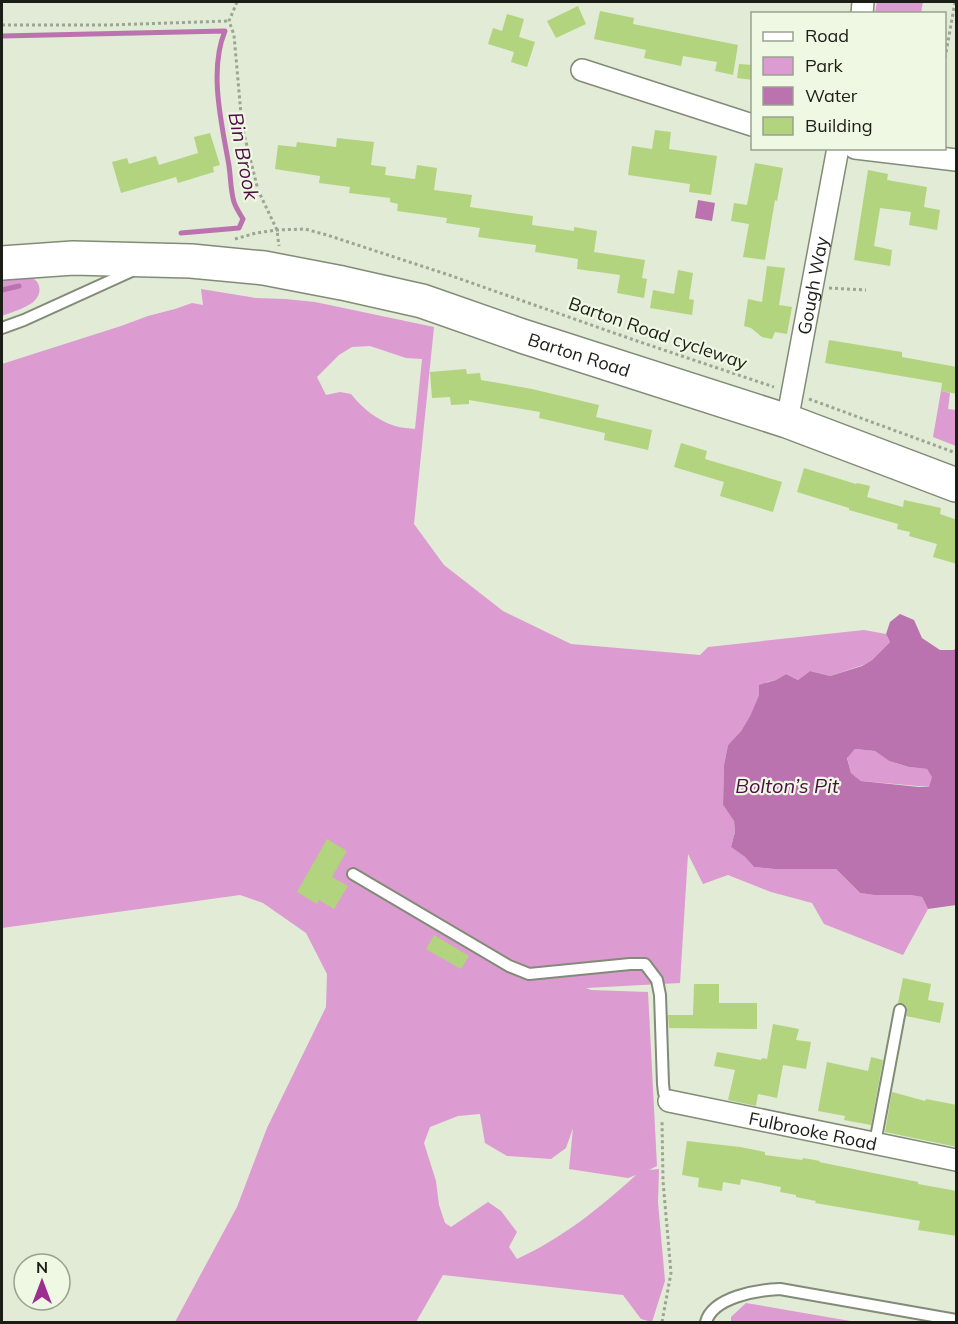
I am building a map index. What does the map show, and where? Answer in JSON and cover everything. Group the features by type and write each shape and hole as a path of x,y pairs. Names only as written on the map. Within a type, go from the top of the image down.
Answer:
{"main road":[{"name":"Barton Road","path":"2,263 73,258 191,261 264,268 422,301 522,336 790,407 957,484"}],"street":[{"path":"582,70 608,86 751,124"},
{"name":"Gough Way","path":"790,407 838,150"},
{"path":"872,150 957,160"},
{"name":"Fulbrooke Road","path":"669,1101 957,1160"}],"lane":[{"path":"2,328 156,260"},
{"path":"353,874 509,966 529,974 630,963 645,964 657,980 660,995 663,1084 664,1093 669,1101"},
{"path":"875,1143 900,1010"},
{"path":"706,1323 711,1312 722,1303 759,1291 780,1289 957,1320"}],"path":[{"path":"237,2 229,21 234,35 242,126 258,190 277,230 281,272"},
{"path":"947,40 955,2"},
{"path":"2,25 109,25 229,21"},
{"name":"Barton Road cycleway","path":"350,242 637,341 790,407 957,453"},
{"path":"813,286 837,290 866,290"},
{"path":"662,1323 670,1273 663,1181 662,1106 669,1101"}],"green space":[{"path":"877,2 923,2 921,12 875,12"},
{"path":"2,274 24,275 34,279 39,289 37,298 29,305 2,316"},
{"path":"201,289 256,298 315,302 434,327 414,524 444,565 503,611 571,644 700,655 708,647 864,630 886,634 890,642 872,660 830,676 810,671 798,680 786,674 767,682 741,731 728,745 724,765 723,805 734,821 735,832 731,847 754,867 836,869 860,893 922,897 928,909 903,955 824,924 812,903 771,892 728,875 703,884 688,854 680,983 586,988 648,992 657,1166 649,1170 659,1169 658,1202 665,1281 652,1322 641,1319 623,1295 443,1275 416,1322 175,1322 237,1207 267,1128 326,1007 327,974 306,933 263,903 240,895 2,928 2,364 192,303 203,305","holes":["370,346 406,358 422,359 415,429 398,427 382,421 365,409 351,394 340,392 326,395 317,377 339,355 352,347","480,1114 485,1143 507,1156 551,1159 566,1148 573,1128 569,1169 628,1178 636,1175 580,1222 517,1259 509,1247 517,1232 501,1211 488,1202 451,1227 445,1223 439,1205 436,1181 424,1143 430,1127 458,1116"]},
{"path":"941,391 950,393 948,409 956,410 956,446 933,437"},
{"path":"855,749 875,751 889,761 927,769 933,777 929,787 861,781 851,773 847,757"},
{"path":"746,1303 856,1322 731,1322 731,1317"}],"water":[{"path":"698,200 715,203 712,221 695,218"},
{"name":"Bolton’s Pit","path":"900,614 914,620 922,638 940,650 956,648 956,905 928,909 922,897 860,893 836,869 754,867 731,847 735,832 734,821 723,805 724,765 728,745 741,731 750,716 759,695 759,685 786,674 798,680 810,671 830,676 862,666 872,660 890,642 886,634 890,622","holes":["855,749 875,751 889,761 927,769 932,777 929,787 861,781 851,773 847,758"]}],"building":[{"path":"578,6 586,24 556,38 547,21"},
{"path":"600,11 634,18 633,24 738,45 733,75 715,71 717,62 683,56 681,66 644,58 646,50 594,39"},
{"path":"507,14 524,19 519,37 535,42 527,67 511,62 514,52 488,44 493,28 502,31"},
{"path":"739,64 751,65 751,80 737,78"},
{"path":"655,130 671,132 669,149 717,156 711,195 689,192 690,184 628,175 632,146 652,149"},
{"path":"210,133 220,165 213,167 214,172 178,183 176,177 121,193 112,162 127,158 129,164 156,156 159,165 198,153 194,137"},
{"path":"337,138 374,142 371,165 386,167 385,175 415,179 417,165 437,168 434,190 472,195 470,207 533,216 532,225 574,231 574,227 597,231 594,252 645,260 642,278 647,279 644,298 617,293 620,275 577,269 578,259 535,252 536,245 478,237 480,228 446,223 447,218 397,211 398,204 390,202 390,198 349,193 350,187 319,183 320,176 275,169 278,145 296,147 297,142 336,147"},
{"path":"755,163 783,168 765,260 743,257 749,224 731,221 734,203 747,205"},
{"path":"868,170 888,174 887,180 927,187 924,207 940,210 937,230 909,225 911,212 880,208 874,246 892,250 890,266 854,260"},
{"path":"767,266 785,268 779,305 792,307 787,334 775,332 772,339 762,337 751,328 744,326 748,299 762,302"},
{"path":"678,270 693,273 689,299 694,300 692,315 650,308 653,290 674,294"},
{"path":"829,340 902,352 902,357 957,367 957,394 941,391 942,383 825,363"},
{"path":"466,369 467,374 480,373 481,380 599,405 596,417 652,430 648,450 604,440 605,433 539,418 540,412 469,400 469,404 451,405 450,397 432,398 430,372"},
{"path":"681,443 707,451 705,459 782,482 773,512 720,496 724,482 674,467"},
{"path":"804,468 870,486 867,497 903,507 904,500 941,508 940,514 957,520 957,564 933,557 937,544 909,536 910,532 897,529 898,524 797,492"},
{"path":"327,839 347,851 332,877 348,886 334,909 319,900 317,904 297,892"},
{"path":"434,935 469,956 461,969 426,949"},
{"path":"903,978 931,984 928,1000 944,1003 940,1023 906,1016 907,1007 898,1003"},
{"path":"694,984 719,984 719,1003 757,1003 757,1029 669,1028 668,1015 693,1015"},
{"path":"773,1024 799,1029 796,1040 811,1042 806,1069 783,1065 777,1098 758,1094 756,1106 728,1100 735,1070 714,1066 717,1052 761,1060 762,1058 767,1059"},
{"path":"871,1057 883,1060 871,1125 844,1120 845,1116 818,1111 827,1062 868,1071"},
{"path":"892,1092 925,1101 926,1099 957,1105 957,1147 885,1132"},
{"path":"687,1141 740,1147 765,1152 765,1155 820,1161 957,1191 957,1236 918,1230 920,1221 815,1203 816,1201 780,1192 781,1187 741,1179 740,1185 723,1182 722,1191 698,1187 699,1178 682,1175"}],"waterway":[{"name":"Bin Brook","path":"2,36 225,31 218,62 218,95 233,197 243,219 239,228 181,233"},
{"name":"Bin Brook","path":"2,290 19,286"}]}
